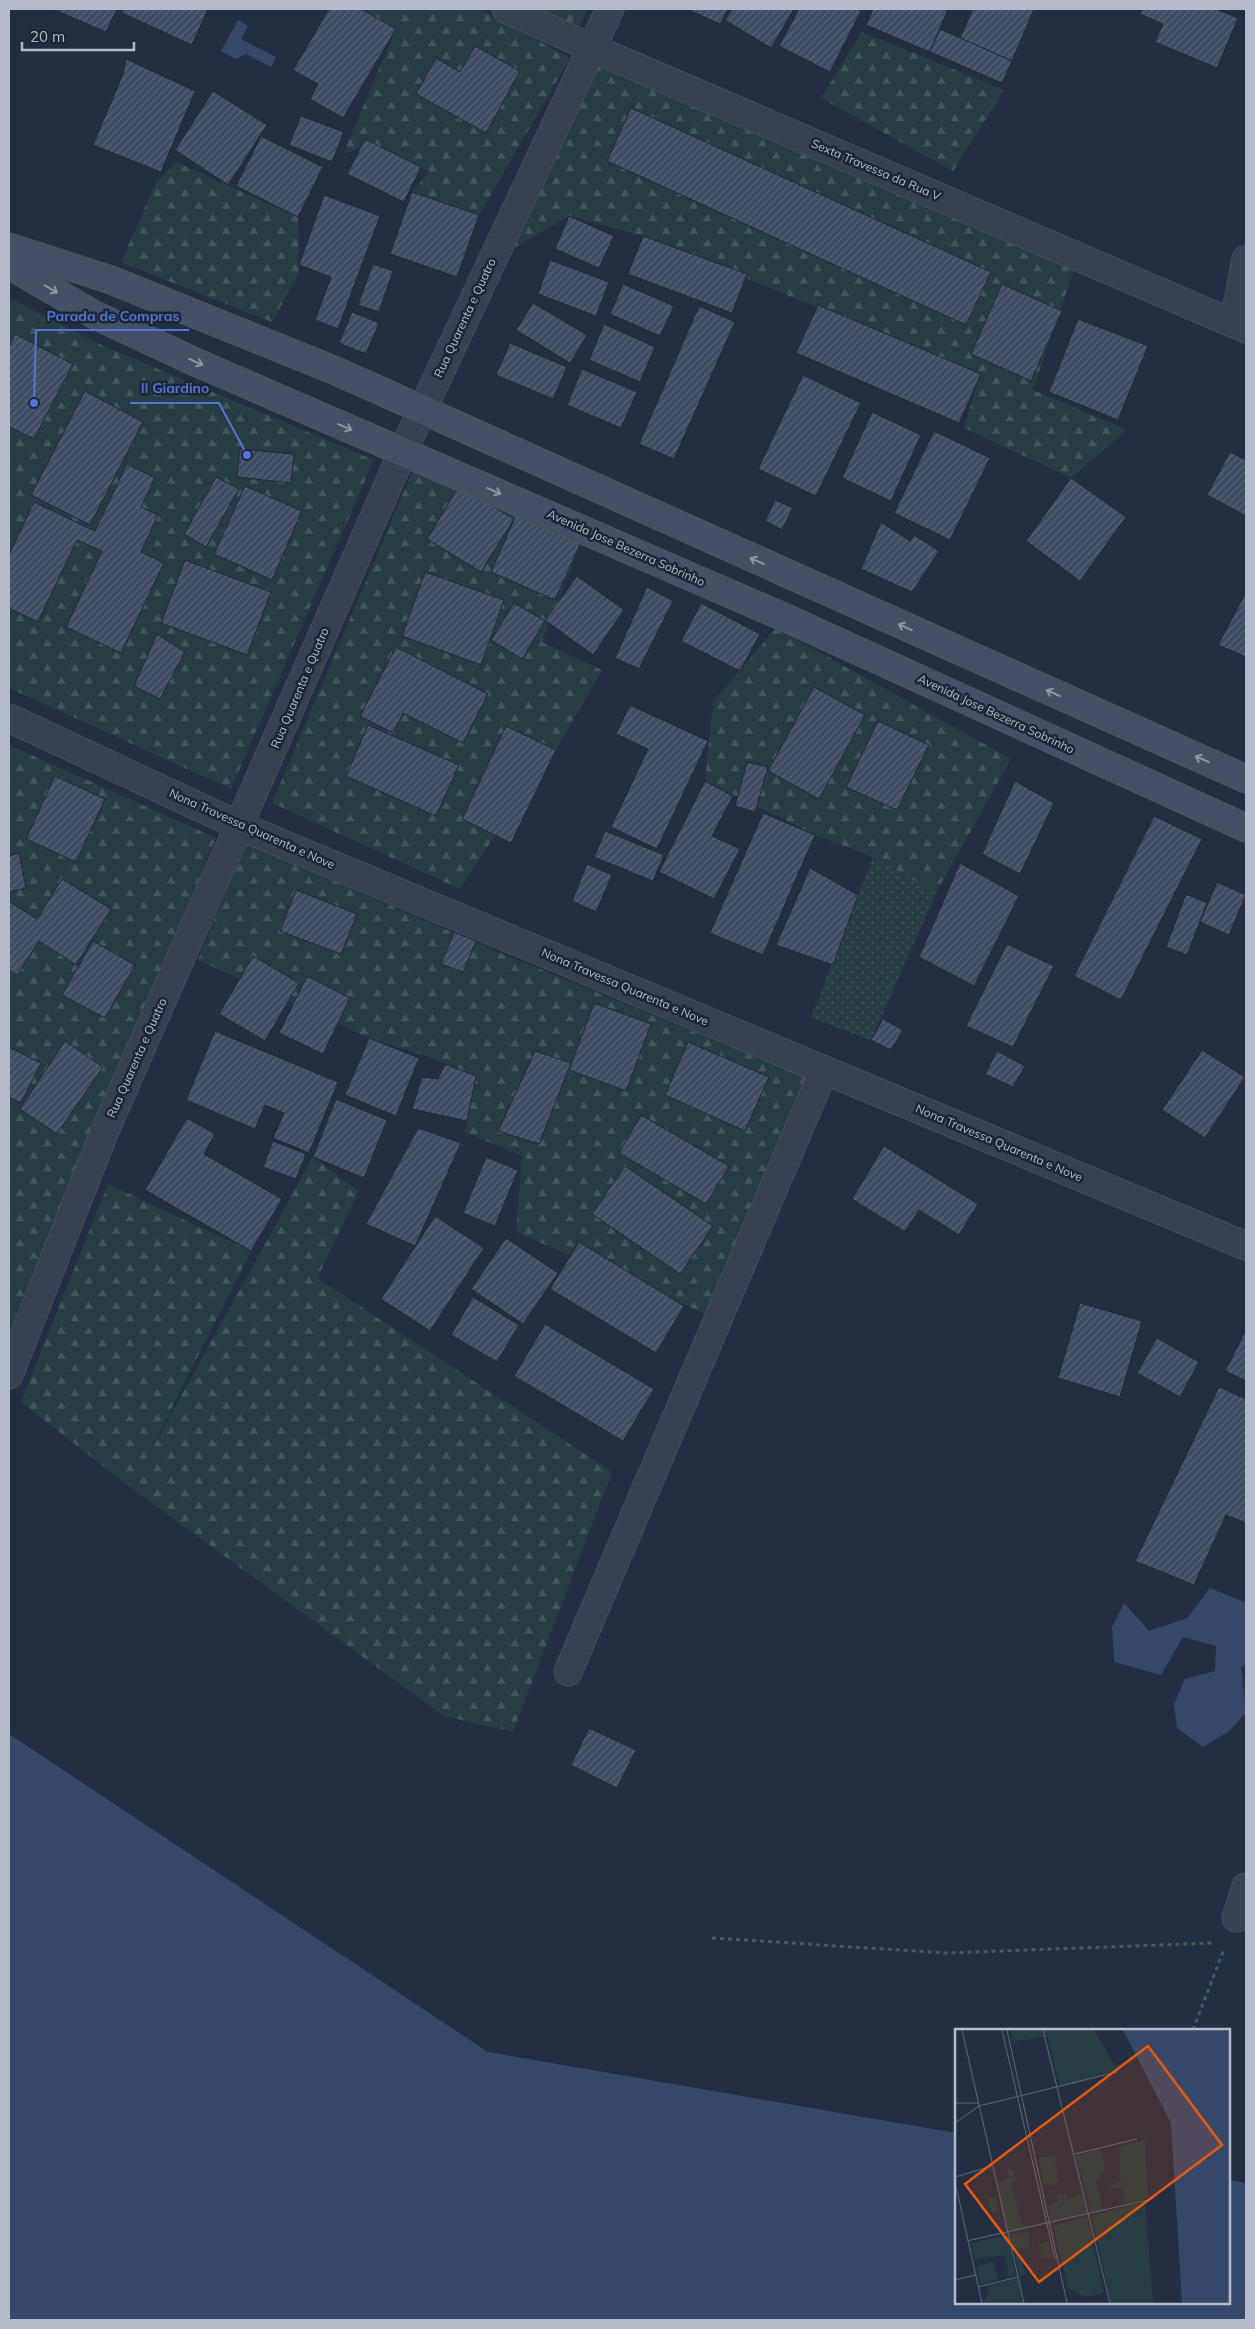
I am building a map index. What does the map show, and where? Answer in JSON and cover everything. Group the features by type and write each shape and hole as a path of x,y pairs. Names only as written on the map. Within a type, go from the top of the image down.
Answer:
{"main road":[{"path":"9,247 112,280 336,371 1246,779"},
{"name":"Avenida Jose Bezerra Sobrinho","path":"9,264 95,315 192,361 786,618 1246,828"}],"street":[{"name":"Sexta Travessa da Rua V","path":"506,9 592,48 1240,326"},
{"name":"Rua Quarenta e Quatro","path":"9,1375 104,1133 403,451 610,9"},
{"path":"1240,326 1246,260"},
{"name":"Nona Travessa Quarenta e Nove","path":"9,718 240,826 1246,1246"},
{"path":"568,1672 824,1070"},
{"path":"1231,1930 1246,1887"}],"path":[{"path":"712,1938 947,1953 1231,1930 1193,2029"}],"green space":[{"path":"357,9 480,9 570,58 479,215 412,192 430,171 360,148 343,154 396,29"},
{"path":"535,9 587,9 578,30"},
{"path":"862,32 1004,90 953,171 821,98"},
{"path":"595,59 1074,269 1033,390 1127,430 1071,478 964,428 980,374 643,236 569,216 509,251"},
{"path":"176,162 298,217 299,273 272,322 121,262 156,183"},
{"path":"9,298 104,346 374,460 231,789 9,688"},
{"path":"415,465 581,542 542,642 602,670 556,750 506,726 462,819 495,835 460,889 272,803"},
{"path":"776,628 1011,759 936,893 873,857 815,835 705,781 713,702"},
{"path":"9,745 216,838 9,1338"},
{"path":"246,843 503,954 807,1078 708,1315 516,1232 522,1156 465,1132 476,1076 426,1056 369,1038 198,960"},
{"path":"873,857 936,893 871,1040 811,1018"},
{"path":"313,1157 359,1191 317,1278 612,1472 513,1732 444,1716 131,1488 21,1402 108,1184 251,1251 142,1467"}],"water":[{"path":"238,20 248,26 241,39 276,57 271,67 246,54 236,59 221,51"},
{"path":"1210,1588 1246,1603 1246,1663 1241,1668 1246,1713 1228,1732 1203,1747 1177,1728 1174,1704 1185,1679 1215,1671 1216,1646 1183,1637 1161,1675 1114,1662 1112,1627 1124,1603 1149,1631 1187,1618"},
{"path":"9,1734 488,2052 955,2133 955,2304 1230,2304 1230,2180 1246,2183 1246,2320 9,2320"}],"building":[{"path":"53,9 117,9 106,32"},
{"path":"124,9 208,9 192,45 122,13"},
{"path":"329,9 361,9 396,29 343,118 310,99 318,84 293,70"},
{"path":"687,9 728,9 720,24"},
{"path":"732,9 794,9 771,48 725,20"},
{"path":"799,9 857,9 861,11 830,72 779,46"},
{"path":"873,9 948,9 930,52 866,25"},
{"path":"973,9 1034,9 1012,61 960,38"},
{"path":"1143,9 1216,9 1238,18 1217,68 1155,42 1163,24 1140,14"},
{"path":"940,29 1012,61 1002,83 930,52"},
{"path":"475,46 520,71 486,133 416,94 436,58 460,72"},
{"path":"126,59 195,91 161,172 93,145 123,74"},
{"path":"213,91 267,125 228,185 175,150"},
{"path":"631,108 991,272 966,325 607,161"},
{"path":"301,116 344,132 332,162 289,145"},
{"path":"261,136 323,167 298,217 236,186"},
{"path":"365,139 421,167 404,202 347,174"},
{"path":"412,192 479,215 457,277 390,254"},
{"path":"324,195 380,216 338,329 315,320 331,277 299,265"},
{"path":"569,216 614,236 599,268 555,249"},
{"path":"643,236 747,274 732,313 628,274"},
{"path":"550,260 609,282 596,316 538,294"},
{"path":"373,264 393,271 379,312 358,305"},
{"path":"623,284 674,306 660,336 610,314"},
{"path":"1002,284 1062,311 1031,381 971,354"},
{"path":"533,303 587,335 570,363 516,330"},
{"path":"818,305 981,374 959,423 796,353"},
{"path":"699,306 735,322 674,459 639,444"},
{"path":"352,312 379,323 366,354 339,343"},
{"path":"1078,319 1148,346 1118,420 1049,392"},
{"path":"604,324 655,347 640,382 589,360"},
{"path":"15,334 73,364 34,439 10,427 9,429 9,347"},
{"path":"510,343 567,367 553,399 496,375"},
{"path":"582,369 637,392 621,428 567,405"},
{"path":"803,375 861,403 816,496 758,469"},
{"path":"85,391 143,422 90,525 31,495"},
{"path":"872,412 921,435 891,501 842,478"},
{"path":"934,431 990,458 950,540 894,513"},
{"path":"240,449 294,454 291,483 237,477"},
{"path":"1230,452 1246,460 1246,516 1207,495"},
{"path":"127,464 155,478 141,507 158,515 141,552 164,563 121,653 66,627 102,551 77,540 38,622 9,608 9,555 34,502 95,531"},
{"path":"216,477 239,489 206,547 184,534"},
{"path":"1071,478 1126,517 1080,581 1026,541"},
{"path":"245,486 302,511 272,580 214,554"},
{"path":"459,486 514,519 481,572 427,539"},
{"path":"775,500 793,508 782,530 765,521"},
{"path":"517,513 581,542 555,600 491,572"},
{"path":"881,522 910,541 914,535 939,551 912,592 861,569"},
{"path":"185,560 271,592 247,655 161,623"},
{"path":"425,572 504,600 481,665 402,636"},
{"path":"577,576 624,610 593,655 545,620"},
{"path":"647,587 673,601 639,669 615,658"},
{"path":"1246,592 1246,657 1218,645"},
{"path":"514,603 545,621 522,659 491,640"},
{"path":"701,603 760,634 740,671 681,641"},
{"path":"157,634 185,652 160,699 134,686"},
{"path":"396,647 488,694 463,743 403,713 393,733 360,716"},
{"path":"814,687 865,715 819,799 768,771"},
{"path":"630,705 708,741 657,849 611,827 648,749 616,734"},
{"path":"878,721 929,745 897,810 846,787"},
{"path":"368,725 459,765 436,816 346,776"},
{"path":"506,726 556,750 511,843 462,819"},
{"path":"747,762 768,767 755,812 735,806"},
{"path":"55,776 105,799 76,862 26,839"},
{"path":"705,781 733,796 712,836 740,849 714,899 659,872"},
{"path":"1015,781 1054,803 1020,874 982,854"},
{"path":"763,813 815,835 763,955 710,933"},
{"path":"1154,816 1202,839 1121,1000 1074,976"},
{"path":"605,831 664,855 653,881 594,857"},
{"path":"19,853 26,888 9,892 9,856"},
{"path":"960,863 1019,896 974,986 919,957"},
{"path":"587,864 612,875 596,912 572,901"},
{"path":"810,868 858,895 833,965 776,945"},
{"path":"62,879 111,909 76,965 39,941 17,975 9,970 9,904 10,902 37,919"},
{"path":"1217,882 1246,895 1229,935 1200,922"},
{"path":"296,890 357,914 341,954 280,931"},
{"path":"1186,894 1207,903 1187,955 1166,947"},
{"path":"454,932 476,941 463,972 441,964"},
{"path":"93,941 135,965 105,1018 62,995"},
{"path":"1007,944 1054,966 1013,1047 966,1026"},
{"path":"253,956 299,983 265,1041 219,1014"},
{"path":"307,976 350,998 323,1054 279,1033"},
{"path":"594,1003 651,1024 626,1091 569,1070"},
{"path":"883,1019 903,1030 891,1050 871,1040"},
{"path":"215,1031 338,1082 309,1153 273,1138 284,1113 265,1105 255,1129 186,1100"},
{"path":"369,1038 419,1058 396,1116 345,1095"},
{"path":"65,1041 103,1067 57,1134 20,1109"},
{"path":"688,1042 769,1077 745,1131 665,1095"},
{"path":"9,1047 41,1063 21,1103 9,1097"},
{"path":"1202,1050 1245,1077 1205,1138 1162,1110"},
{"path":"535,1051 571,1063 539,1144 498,1131"},
{"path":"997,1051 1025,1066 1013,1087 985,1074"},
{"path":"445,1064 476,1076 467,1121 412,1109 422,1077 438,1079"},
{"path":"336,1099 387,1120 364,1178 313,1157"},
{"path":"641,1115 729,1166 706,1204 619,1153"},
{"path":"187,1118 215,1134 204,1154 282,1199 251,1251 145,1190"},
{"path":"418,1128 461,1143 415,1246 366,1224"},
{"path":"273,1141 306,1154 296,1179 263,1167"},
{"path":"884,1146 978,1204 959,1235 919,1210 905,1232 852,1199"},
{"path":"486,1157 518,1170 495,1226 463,1213"},
{"path":"625,1166 713,1226 680,1274 592,1214"},
{"path":"435,1216 484,1248 430,1331 381,1299"},
{"path":"506,1238 558,1273 523,1324 471,1289"},
{"path":"579,1242 684,1306 656,1353 550,1289"},
{"path":"473,1297 519,1325 497,1362 451,1335"},
{"path":"1080,1303 1142,1321 1120,1397 1058,1378"},
{"path":"545,1324 654,1389 623,1441 514,1376"},
{"path":"1246,1330 1246,1381 1225,1371"},
{"path":"1157,1338 1199,1362 1180,1397 1137,1373"},
{"path":"1219,1387 1246,1399 1246,1523 1226,1515 1194,1585 1135,1561"},
{"path":"589,1728 636,1750 617,1788 571,1765"}],"place":[{"name":"Parada de Compras","path":"34,403"},
{"name":"Il Giardino","path":"247,455"}]}
